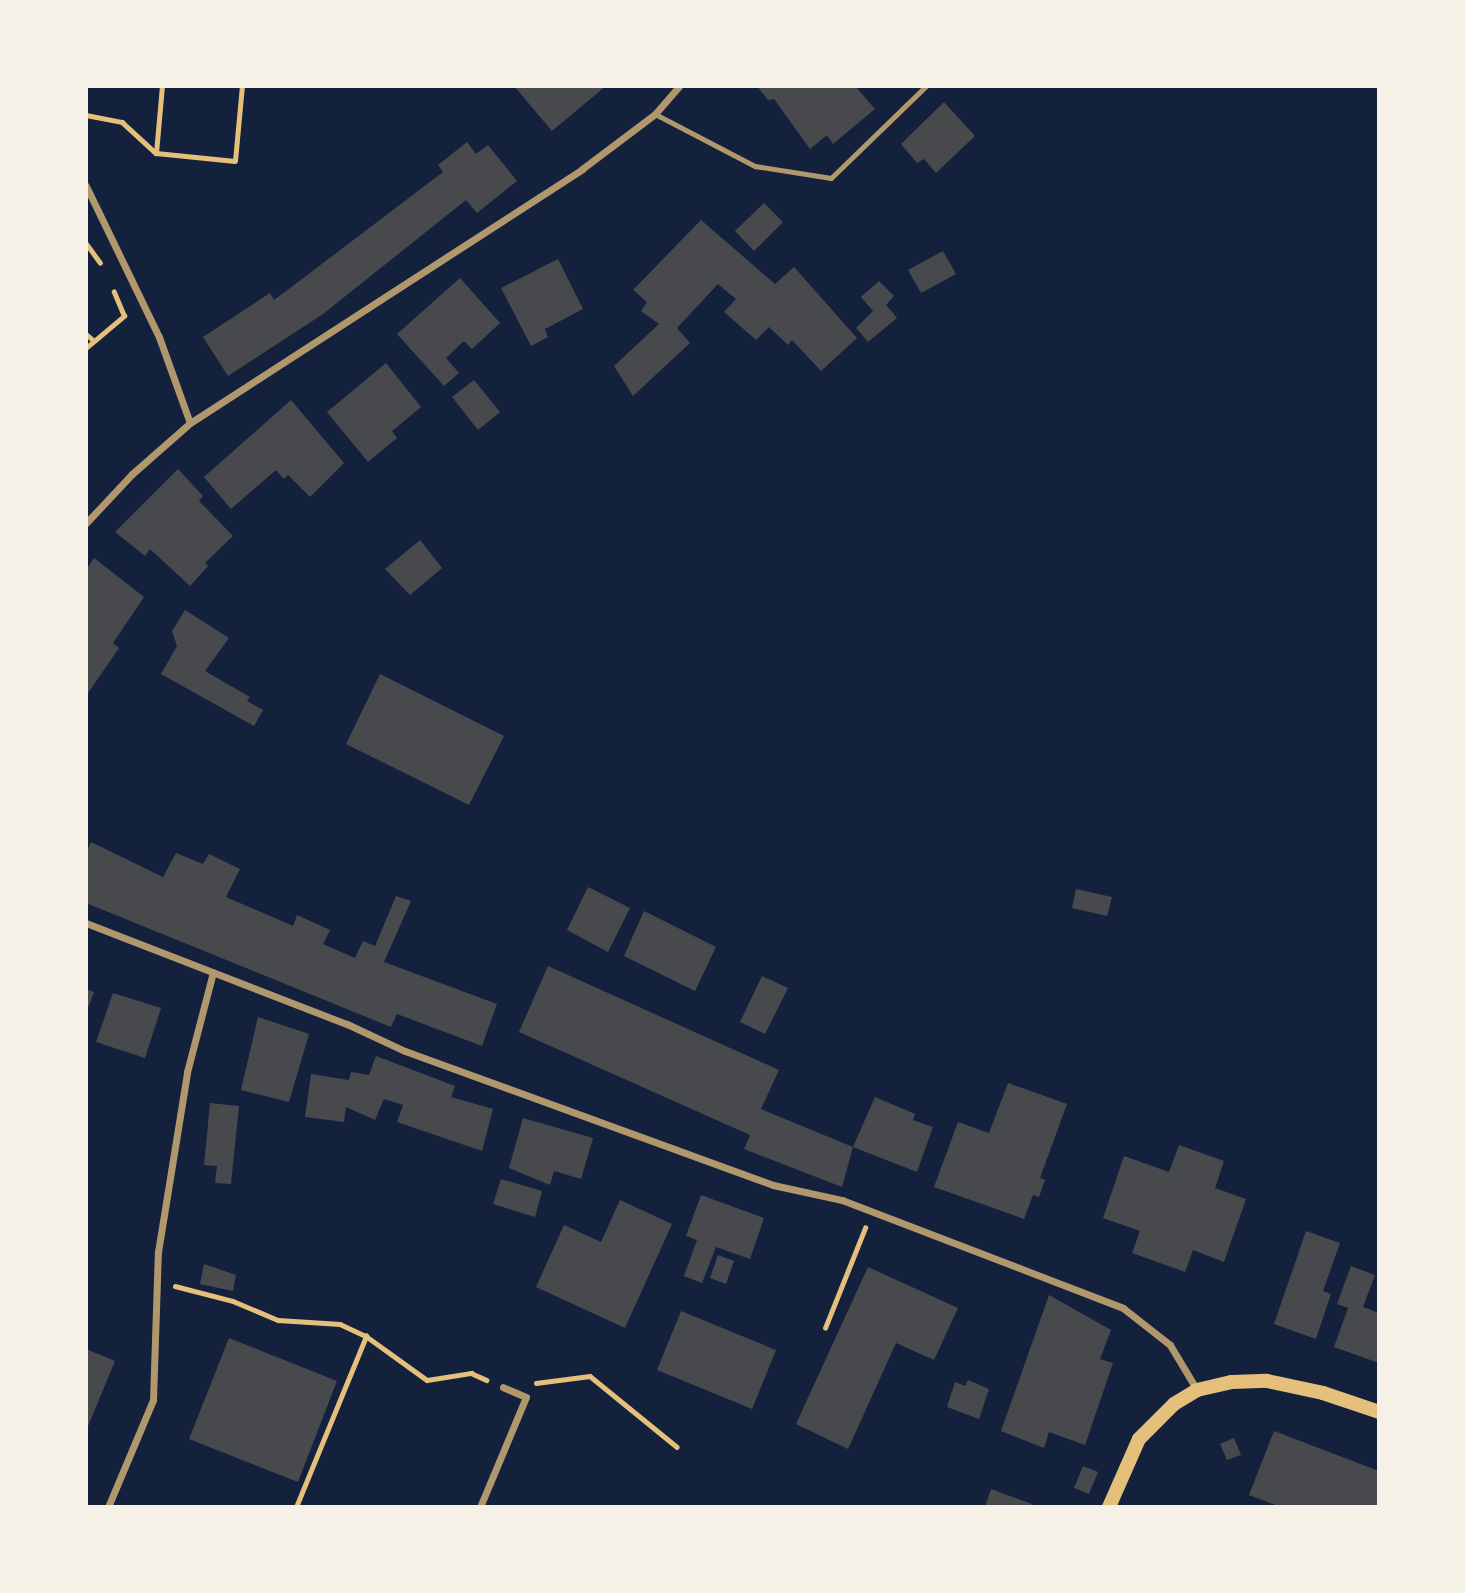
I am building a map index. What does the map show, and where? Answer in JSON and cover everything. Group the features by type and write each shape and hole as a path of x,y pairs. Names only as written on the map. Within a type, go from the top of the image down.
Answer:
{"main road":[{"path":"1109,1507 1139,1439 1174,1404 1197,1390 1232,1381 1267,1381 1324,1393 1379,1412"}],"street":[{"path":"86,523 132,474 190,423 582,169 655,114 679,86"},
{"path":"86,186 159,337 190,423"},
{"path":"86,923 214,972 405,1051 736,1172 871,1211 1138,1315 1170,1345 1197,1390"},
{"path":"108,1507 153,1400 159,1252 187,1072 214,972"},
{"path":"480,1507 526,1397 503,1387"}],"lane":[{"path":"655,114 755,166 831,178 926,86"}],"path":[{"path":"156,153 162,86"},
{"path":"86,115 122,122 156,153 235,160 242,86"},
{"path":"86,243 106,274"},
{"path":"86,348 92,340 124,316 110,285"},
{"path":"86,334 92,340"},
{"path":"825,1328 871,1211"},
{"path":"159,1283 233,1301 278,1320 340,1324 366,1336 427,1380 471,1373 503,1387 590,1376 677,1447"},
{"path":"296,1507 366,1336"}],"building":[{"path":"514,86 606,86 552,131"},
{"path":"757,86 855,86 875,109 833,144 827,135 810,149 774,99 768,100"},
{"path":"944,102 975,136 936,173 924,159 917,163 901,144"},
{"path":"467,142 476,154 488,145 517,181 477,213 466,200 323,314 228,376 203,337 270,293 274,300 443,172 438,165"},
{"path":"764,203 783,222 754,251 735,231"},
{"path":"701,220 775,284 794,267 857,338 821,371 792,340 788,345 769,327 756,340 724,312 736,299 718,284 677,328 690,343 633,396 614,366 659,324 641,311 647,302 633,290"},
{"path":"943,251 956,274 921,293 908,270"},
{"path":"558,259 583,309 545,329 548,337 531,346 501,288"},
{"path":"460,278 500,323 472,349 464,341 446,358 459,373 444,386 397,334"},
{"path":"879,281 894,296 886,305 897,318 868,342 856,328 873,311 861,297"},
{"path":"386,363 421,407 392,431 397,438 368,462 327,412"},
{"path":"474,380 500,412 478,430 452,397"},
{"path":"291,400 344,463 310,497 288,475 284,479 276,470 231,509 204,477"},
{"path":"178,469 203,496 199,501 233,536 205,563 208,566 190,586 150,549 145,556 115,532"},
{"path":"420,540 442,568 410,595 385,569"},
{"path":"94,558 144,597 113,643 119,648 86,696 86,570"},
{"path":"185,610 229,638 205,671 250,697 247,701 263,710 254,726 161,674 177,646 172,631"},
{"path":"380,674 504,736 469,805 346,744"},
{"path":"91,842 163,877 176,853 203,864 209,854 240,869 226,897 293,926 297,915 330,930 323,944 355,958 363,941 375,946 396,896 411,901 384,962 497,1004 482,1046 397,1014 391,1027 86,903 86,853"},
{"path":"588,887 630,908 608,952 567,930"},
{"path":"1076,889 1112,897 1107,916 1072,908"},
{"path":"644,911 716,947 695,991 624,956"},
{"path":"548,966 779,1070 761,1109 853,1147 842,1187 744,1149 750,1135 519,1032"},
{"path":"762,976 788,988 765,1034 740,1022"},
{"path":"86,989 94,992 86,1013"},
{"path":"113,993 161,1008 145,1058 96,1042"},
{"path":"258,1017 309,1034 289,1102 241,1090"},
{"path":"376,1056 455,1086 451,1097 493,1109 482,1151 397,1122 403,1105 384,1099 375,1120 346,1107 344,1122 305,1117 311,1074 349,1080 351,1072 369,1075"},
{"path":"1008,1083 1067,1104 1040,1178 1045,1180 1039,1197 1033,1195 1024,1219 934,1187 958,1122 989,1133"},
{"path":"875,1097 915,1114 913,1120 933,1127 917,1172 853,1147"},
{"path":"210,1103 239,1106 231,1184 215,1183 217,1166 204,1165"},
{"path":"523,1118 593,1138 581,1179 554,1171 550,1185 509,1168"},
{"path":"1179,1145 1224,1161 1215,1188 1246,1199 1224,1262 1193,1250 1185,1272 1132,1253 1140,1231 1103,1218 1124,1156 1169,1172"},
{"path":"501,1179 542,1191 535,1217 493,1204"},
{"path":"701,1195 764,1218 750,1259 716,1247 702,1283 684,1276 697,1240 686,1236"},
{"path":"620,1200 672,1224 625,1328 536,1287 564,1225 601,1242"},
{"path":"1306,1231 1340,1243 1323,1291 1331,1294 1316,1339 1274,1324"},
{"path":"718,1255 734,1261 726,1284 710,1278"},
{"path":"204,1264 236,1275 233,1291 200,1284"},
{"path":"1351,1266 1375,1275 1363,1307 1379,1313 1379,1363 1334,1347 1348,1308 1337,1304"},
{"path":"868,1267 958,1308 934,1360 896,1343 848,1449 796,1424"},
{"path":"1049,1295 1111,1330 1100,1359 1113,1363 1085,1445 1049,1432 1044,1448 1001,1431"},
{"path":"681,1311 776,1350 752,1409 657,1370"},
{"path":"229,1338 337,1381 298,1482 189,1439"},
{"path":"86,1349 115,1361 86,1431"},
{"path":"968,1380 989,1389 979,1419 947,1407 955,1382 965,1386"},
{"path":"1274,1431 1379,1471 1379,1507 1281,1507 1249,1495"},
{"path":"1234,1438 1241,1455 1227,1460 1220,1444"},
{"path":"1083,1466 1098,1472 1089,1494 1074,1488"},
{"path":"991,1489 1032,1504 1031,1507 985,1507"}]}
